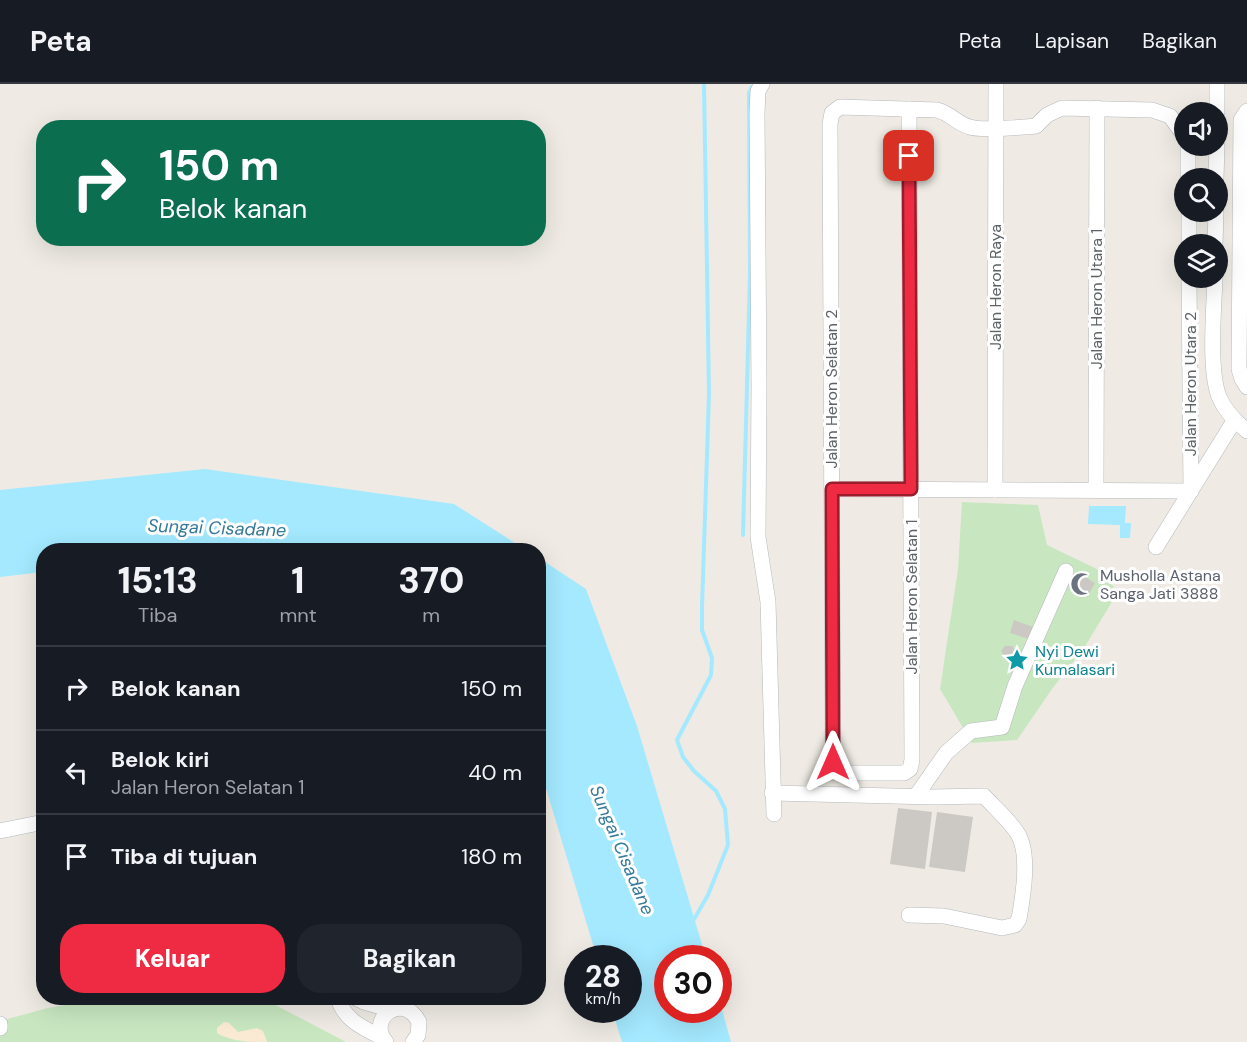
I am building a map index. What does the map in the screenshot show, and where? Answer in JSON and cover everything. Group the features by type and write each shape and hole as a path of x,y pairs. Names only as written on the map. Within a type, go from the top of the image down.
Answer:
{"street":[{"path":"762,84 758,91 757,113 758,537 769,616 774,814"},
{"name":"Jalan Heron Raya","path":"995,490 996,84"},
{"path":"1217,102 1218,84"},
{"name":"Jalan Heron Selatan 2","path":"909,109 840,107 832,113 830,124 833,762 837,770 845,773 904,773 910,769 912,760"},
{"path":"909,109 949,113 961,124 972,129 1036,126 1047,115 1062,108 1152,110 1170,116 1174,121"},
{"name":"Jalan Heron Utara 1","path":"1096,490 1097,108"},
{"name":"Jalan Heron Selatan 1","path":"909,109 912,760"},
{"path":"1244,116 1239,369 1244,383"},
{"name":"Jalan Heron Utara 2","path":"1189,288 1191,491"},
{"path":"1156,547 1191,491 1241,426 1219,398 1213,372 1215,288"},
{"path":"832,489 1191,491"},
{"path":"916,796 946,753 971,731 1002,727 1015,686 1066,571"},
{"path":"772,793 984,796 1015,829 1024,847 1025,861 1020,911 1015,924 1002,928 944,916 909,915"},
{"path":"0,831 36,824"},
{"path":"341,1005 350,1018 385,1040"},
{"path":"373,1005 392,1010 405,1008 416,1016 420,1028 413,1042"},
{"path":"385,1040 380,1025 382,1019 392,1010"}],"green space":[{"path":"962,502 1038,505 1047,545 1099,570 1118,592 1084,648 1017,740 972,743 940,689 958,569"},
{"path":"65,1005 275,1005 346,1042 0,1042 0,1021"}],"sand":[{"path":"224,1022 229,1023 238,1032 257,1028 263,1031 267,1042 241,1041 223,1036 217,1033 217,1028"}],"water":[{"name":"Sungai Cisadane","path":"205,469 454,504 515,543 36,543 36,573 0,577 0,490"},
{"path":"1089,506 1126,506 1125,523 1131,523 1130,538 1120,538 1120,525 1088,524"},
{"name":"Sungai Cisadane","path":"546,563 586,589 637,726 702,945 654,945 654,1023 726,1023 731,1042 622,1042 616,1023 642,1023 642,945 593,945 546,788"}],"building":[{"name":"Musholla Astana Sanga Jati 3888","path":"1077,572 1095,583 1087,597 1068,586"},
{"path":"1014,620 1033,627 1029,639 1010,633"},
{"path":"1005,646 1012,646 1016,651 1016,658 1010,662 1001,651"},
{"path":"898,808 932,812 925,869 890,864"},
{"path":"937,812 973,817 965,872 929,867"}],"waterway":[{"path":"693,921 708,895 728,845 725,809 716,791 694,771 683,757 677,740 711,675 712,658 702,630 709,394 704,84"},
{"path":"743,535 750,274 749,93 752,87"}],"place":[{"name":"Musholla Astana Sanga Jati 3888","path":"1082,584"},
{"name":"Nyi Dewi Kumalasari","path":"1017,660"}],"route":[{"path":"833,762 832,489 911,489 909,156"}]}
